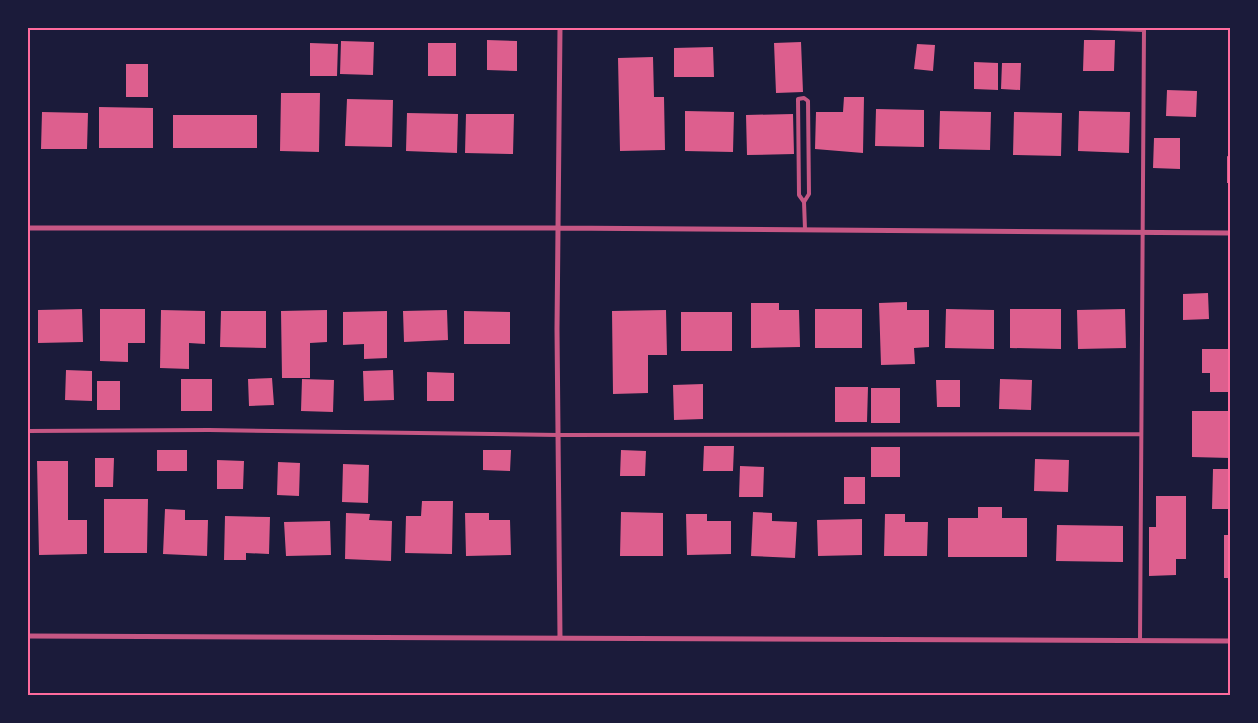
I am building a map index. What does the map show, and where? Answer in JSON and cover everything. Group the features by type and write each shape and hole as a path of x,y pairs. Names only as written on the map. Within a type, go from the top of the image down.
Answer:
{"street":[{"path":"560,28 558,228 560,638"},
{"path":"28,228 805,229 1230,233"},
{"path":"28,636 1230,640"}],"lane":[{"path":"1089,28 1144,29 1141,232 1140,640"},
{"path":"804,202 809,194 808,101 804,98 798,99 799,195 804,202 805,229"},
{"path":"28,431 209,430 558,435 1140,434"}],"building":[{"path":"487,40 517,41 517,71 487,70"},
{"path":"1084,40 1115,40 1114,71 1083,71"},
{"path":"341,41 374,42 373,75 340,74"},
{"path":"801,42 803,92 776,93 774,43"},
{"path":"310,43 338,44 337,76 310,76"},
{"path":"428,43 456,43 456,76 428,76"},
{"path":"917,44 935,45 933,71 914,69"},
{"path":"713,47 714,77 674,77 674,48"},
{"path":"653,57 654,97 664,97 665,150 620,151 618,58"},
{"path":"974,62 998,63 998,90 974,89"},
{"path":"1002,63 1021,63 1020,90 1001,89"},
{"path":"126,64 148,64 148,97 126,97"},
{"path":"1167,90 1197,91 1196,117 1166,116"},
{"path":"281,93 320,93 319,152 280,151"},
{"path":"844,97 864,97 863,153 815,149 816,112 843,112"},
{"path":"347,99 393,100 392,147 345,146"},
{"path":"99,107 153,108 153,148 99,148"},
{"path":"876,109 924,110 924,147 875,146"},
{"path":"685,111 734,112 733,152 685,151"},
{"path":"940,111 991,112 990,150 939,149"},
{"path":"1079,111 1130,112 1129,153 1078,151"},
{"path":"42,112 88,113 87,149 41,149"},
{"path":"1014,112 1062,113 1061,156 1013,155"},
{"path":"407,113 458,114 457,153 406,151"},
{"path":"466,114 514,114 513,154 465,153"},
{"path":"793,114 794,154 747,155 746,115"},
{"path":"173,115 257,115 257,148 173,148"},
{"path":"1154,138 1180,138 1180,169 1153,168"},
{"path":"1227,156 1230,157 1230,183 1227,183"},
{"path":"1208,293 1209,319 1183,320 1183,294"},
{"path":"907,302 907,310 929,310 929,347 914,348 915,364 881,365 879,303"},
{"path":"751,303 779,303 779,310 799,310 800,347 751,348"},
{"path":"82,309 83,342 38,343 38,310"},
{"path":"100,309 145,309 145,343 128,343 128,362 100,361"},
{"path":"815,309 862,309 862,348 815,348"},
{"path":"946,309 994,310 994,349 945,348"},
{"path":"1010,309 1061,309 1061,349 1010,348"},
{"path":"1125,309 1126,348 1078,349 1077,310"},
{"path":"161,310 205,311 205,344 189,343 189,369 160,368"},
{"path":"327,310 327,342 310,343 310,378 282,378 281,311"},
{"path":"447,310 448,340 404,342 403,311"},
{"path":"666,310 667,355 648,355 648,393 613,394 612,311"},
{"path":"221,311 266,311 266,348 220,347"},
{"path":"387,311 387,358 364,359 364,344 343,345 343,312"},
{"path":"464,311 510,312 510,344 464,344"},
{"path":"681,312 732,312 732,351 681,351"},
{"path":"1202,349 1230,349 1230,392 1210,392 1210,373 1202,373"},
{"path":"66,370 92,371 92,401 65,400"},
{"path":"393,370 394,400 364,401 363,371"},
{"path":"427,372 454,373 454,401 427,401"},
{"path":"272,378 274,405 249,406 248,379"},
{"path":"181,379 212,379 212,411 181,411"},
{"path":"302,379 334,380 333,412 301,411"},
{"path":"1000,379 1032,380 1031,410 999,409"},
{"path":"936,380 960,380 960,407 937,407"},
{"path":"97,381 120,381 120,410 97,410"},
{"path":"703,384 703,419 674,420 673,385"},
{"path":"835,387 868,387 867,422 835,422"},
{"path":"871,388 900,388 900,423 871,423"},
{"path":"1192,411 1230,411 1230,458 1192,457"},
{"path":"704,446 734,446 733,471 703,471"},
{"path":"871,447 900,447 900,477 871,477"},
{"path":"157,450 187,450 187,471 157,471"},
{"path":"483,450 511,450 510,471 483,470"},
{"path":"621,450 646,451 645,476 620,476"},
{"path":"95,458 114,458 113,487 95,487"},
{"path":"1035,459 1069,460 1068,492 1034,491"},
{"path":"217,460 244,461 243,489 217,489"},
{"path":"37,461 68,461 68,520 87,520 87,554 39,555"},
{"path":"278,462 300,463 299,496 277,495"},
{"path":"343,464 369,465 368,503 342,502"},
{"path":"740,466 764,467 763,497 739,497"},
{"path":"1213,469 1230,469 1230,509 1212,509"},
{"path":"844,477 865,477 865,504 844,504"},
{"path":"1156,496 1186,496 1186,559 1176,559 1176,575 1149,576 1149,527 1156,527"},
{"path":"104,499 148,499 147,553 104,553"},
{"path":"422,501 453,501 452,554 405,553 406,516 421,516"},
{"path":"978,507 1002,507 1002,518 1027,518 1027,557 948,557 948,518 978,518"},
{"path":"165,509 185,510 185,520 208,520 207,556 163,554"},
{"path":"621,512 663,513 663,556 620,556"},
{"path":"753,512 772,513 772,521 797,522 795,558 751,556"},
{"path":"346,513 370,514 369,520 392,521 391,561 345,559"},
{"path":"465,513 489,513 489,520 510,520 511,555 466,556"},
{"path":"686,514 707,514 707,521 731,521 731,554 687,555"},
{"path":"885,514 905,514 905,522 928,522 927,556 884,556"},
{"path":"225,516 270,517 269,554 246,553 246,560 224,560"},
{"path":"862,519 862,555 818,556 817,520"},
{"path":"330,521 331,555 286,556 284,522"},
{"path":"1057,525 1123,526 1123,562 1056,561"},
{"path":"1224,535 1230,535 1230,578 1224,578"}]}
